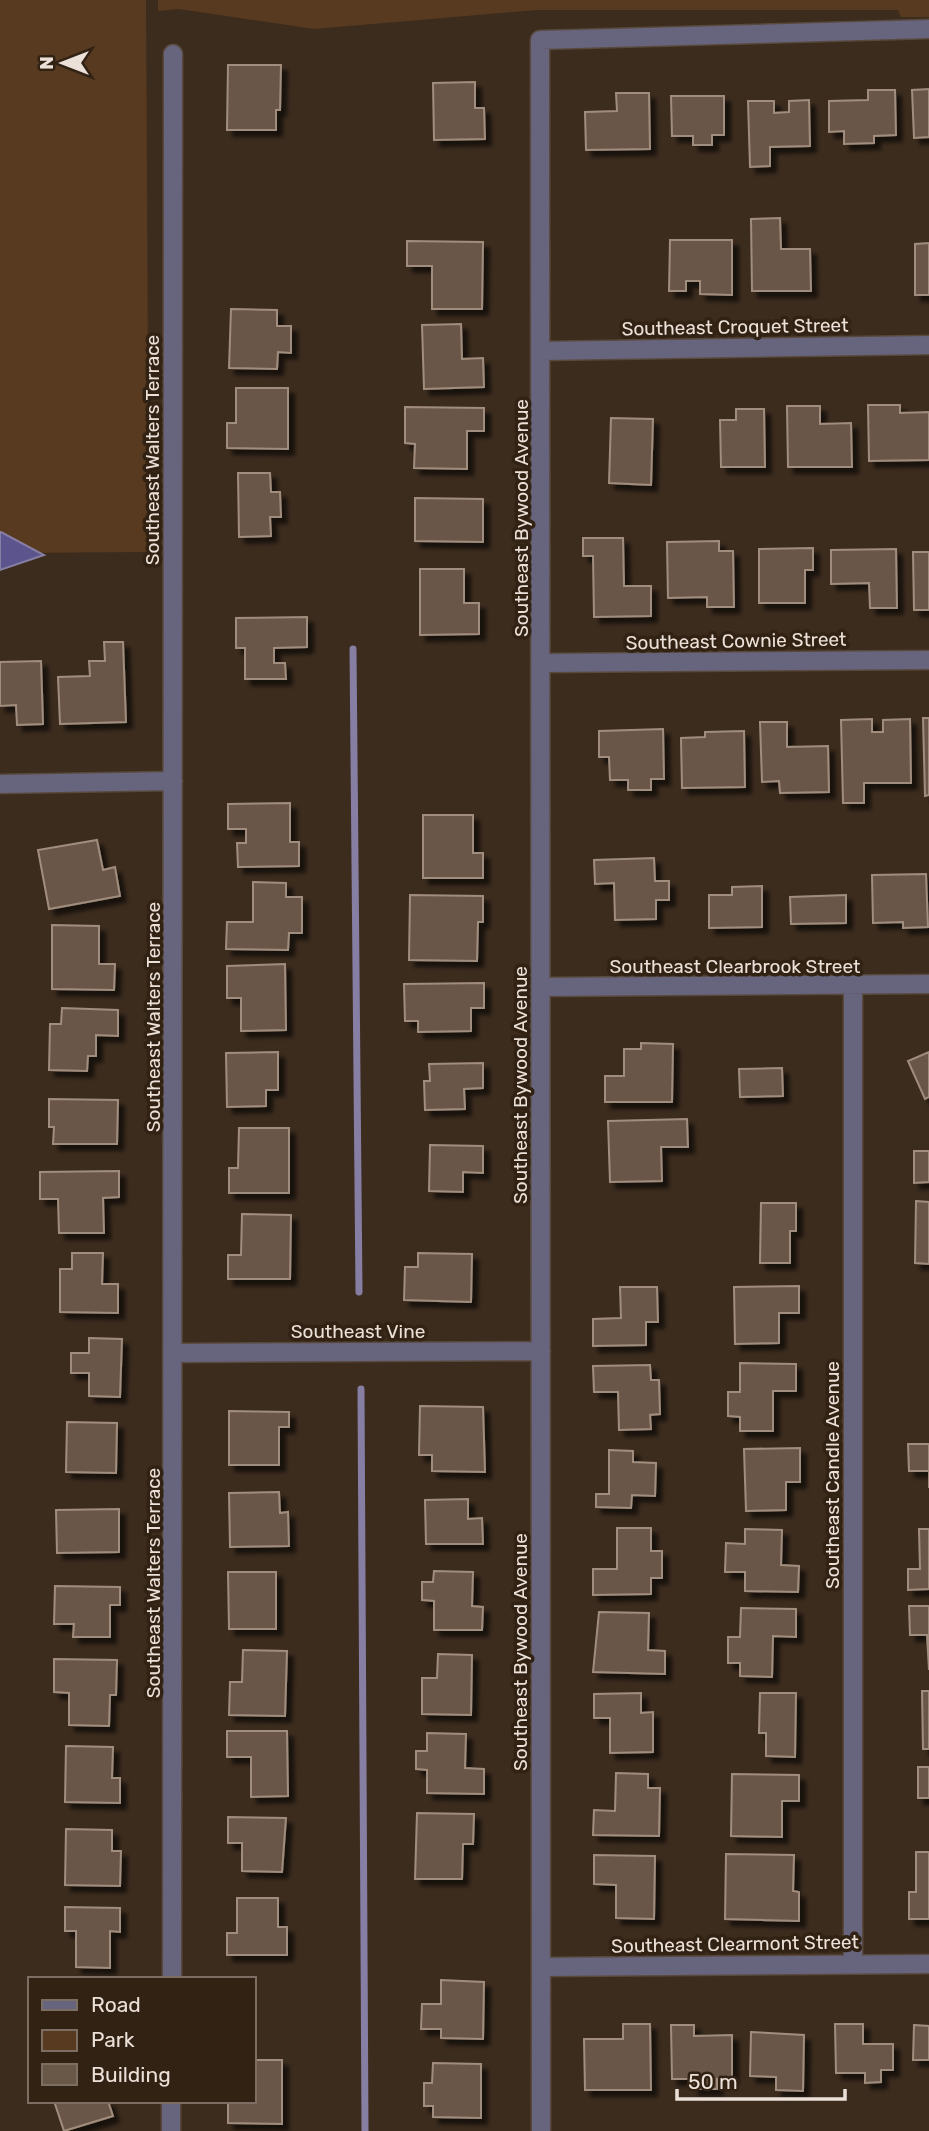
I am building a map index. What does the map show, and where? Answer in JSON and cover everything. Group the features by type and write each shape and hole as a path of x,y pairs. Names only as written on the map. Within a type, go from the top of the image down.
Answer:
{"street":[{"name":"Southeast Bywood Avenue","path":"541,2131 540,40 929,29"},
{"name":"Southeast Walters Terrace","path":"172,1977 175,1353 173,54"},
{"name":"Southeast Croquet Street","path":"541,351 929,345"},
{"name":"Southeast Cownie Street","path":"542,663 929,660"},
{"path":"0,784 173,781"},
{"name":"Southeast Clearbrook Street","path":"541,987 853,987 929,984"},
{"name":"Southeast Candle Avenue","path":"853,987 853,1964"},
{"name":"Southeast Vine","path":"175,1353 541,1351"},
{"name":"Southeast Clearmont Street","path":"541,1967 929,1964"},
{"path":"171,2103 171,2131"}],"green space":[{"path":"0,0 146,0 149,552 0,553"},
{"path":"158,0 929,0 929,17 901,17 898,10 536,10 314,29 179,9 158,11"}],"shaded area":[{"path":"1,532 44,555 0,570"}],"building":[{"path":"228,65 281,65 280,110 276,110 276,130 227,130"},
{"path":"475,82 475,108 484,108 485,139 434,140 433,83"},
{"path":"929,89 929,137 914,138 912,90"},
{"path":"868,90 895,90 896,135 874,136 874,143 844,144 844,131 829,132 829,101 868,100"},
{"path":"616,93 649,93 650,149 586,150 585,112 617,111"},
{"path":"671,96 724,96 724,135 712,135 712,145 693,145 693,136 672,136"},
{"path":"809,100 810,146 770,147 770,166 750,167 748,101 774,101 774,113 789,112 789,101"},
{"path":"780,218 781,249 810,249 811,291 752,291 751,219"},
{"path":"670,240 732,240 732,295 700,294 700,281 686,281 686,291 669,291"},
{"path":"407,241 483,242 482,309 432,309 432,266 407,266"},
{"path":"929,243 929,295 915,295 915,244"},
{"path":"231,309 277,310 277,326 291,326 291,353 278,352 277,369 229,368"},
{"path":"461,324 462,359 483,358 484,387 424,389 422,325"},
{"path":"236,388 288,388 288,449 227,448 227,423 236,423"},
{"path":"868,405 900,405 900,413 929,412 929,460 869,461"},
{"path":"787,406 820,406 820,424 851,423 852,467 788,467"},
{"path":"405,407 484,408 484,431 467,431 467,469 414,468 415,444 405,443"},
{"path":"736,409 764,409 765,467 721,467 720,420 736,420"},
{"path":"611,418 653,419 651,485 609,483"},
{"path":"238,473 270,473 271,492 280,492 281,517 270,517 271,536 239,537"},
{"path":"415,498 483,499 483,542 415,541"},
{"path":"583,538 623,538 624,586 651,586 651,616 594,617 593,556 583,556"},
{"path":"719,541 719,551 733,551 734,607 707,607 707,597 668,598 667,542"},
{"path":"813,548 813,570 805,570 805,603 759,603 759,549"},
{"path":"896,549 897,608 870,608 869,583 831,584 831,550"},
{"path":"913,552 929,552 929,610 914,610"},
{"path":"420,569 464,569 464,603 479,603 479,634 420,635"},
{"path":"307,617 307,647 274,648 274,663 285,663 286,679 245,679 245,648 236,648 236,618"},
{"path":"104,642 123,642 126,722 60,724 58,677 90,676 89,661 105,661"},
{"path":"41,661 43,724 17,725 16,705 0,706 0,662"},
{"path":"923,718 929,718 929,795 925,796"},
{"path":"872,719 872,732 883,732 883,720 910,719 911,783 864,783 864,803 843,803 841,720"},
{"path":"760,722 787,722 787,747 828,746 829,792 780,793 779,781 762,782"},
{"path":"663,729 664,779 651,779 651,790 628,790 628,780 610,780 609,757 599,757 599,731"},
{"path":"744,731 745,787 682,788 681,738 705,737 705,732"},
{"path":"290,803 290,842 299,842 299,866 238,867 237,843 246,843 246,829 228,829 228,804"},
{"path":"423,815 473,815 473,853 483,853 483,878 423,878"},
{"path":"97,840 103,870 115,867 120,896 49,909 38,850"},
{"path":"654,858 655,881 669,881 669,900 656,900 656,919 615,920 614,883 595,884 594,860"},
{"path":"926,874 928,927 903,928 903,922 873,923 872,875"},
{"path":"253,882 286,883 286,897 302,897 302,933 289,933 288,950 226,949 227,922 253,922"},
{"path":"762,886 762,927 709,928 709,895 732,895 732,887"},
{"path":"410,895 483,896 483,922 478,922 477,961 409,960"},
{"path":"846,895 846,923 791,924 790,897"},
{"path":"52,925 99,926 99,964 115,964 114,990 52,989"},
{"path":"285,964 286,1030 241,1031 241,998 227,998 227,966"},
{"path":"484,983 484,1008 471,1008 471,1031 418,1032 418,1021 405,1021 404,984"},
{"path":"62,1008 118,1010 118,1036 96,1035 96,1056 88,1056 87,1071 49,1070 50,1024 61,1024"},
{"path":"641,1043 673,1044 672,1102 605,1102 605,1076 624,1076 624,1049 641,1049"},
{"path":"278,1052 278,1090 266,1090 266,1106 227,1107 226,1053"},
{"path":"929,1052 929,1097 925,1099 908,1061"},
{"path":"483,1063 483,1088 464,1089 465,1109 425,1110 424,1081 430,1081 429,1064"},
{"path":"782,1068 783,1096 740,1097 739,1069"},
{"path":"49,1099 118,1100 117,1144 53,1144 54,1127 49,1127"},
{"path":"687,1119 688,1147 661,1147 662,1181 610,1182 608,1121"},
{"path":"239,1128 289,1128 289,1193 229,1193 229,1168 238,1168"},
{"path":"430,1145 483,1146 483,1173 463,1172 463,1192 429,1191"},
{"path":"914,1151 929,1151 929,1182 914,1183"},
{"path":"119,1171 119,1197 103,1198 104,1233 59,1233 58,1199 40,1199 40,1172"},
{"path":"916,1201 929,1202 929,1264 915,1263"},
{"path":"761,1203 796,1203 796,1231 790,1231 790,1263 760,1263"},
{"path":"242,1214 291,1215 290,1279 228,1279 228,1255 241,1255"},
{"path":"72,1253 103,1253 102,1284 118,1284 118,1313 60,1312 60,1269 72,1269"},
{"path":"418,1253 472,1254 471,1302 404,1300 405,1267 418,1267"},
{"path":"799,1286 799,1313 779,1313 779,1343 735,1344 734,1287"},
{"path":"620,1287 657,1287 658,1322 646,1322 646,1345 593,1346 593,1319 621,1318"},
{"path":"89,1338 122,1339 120,1397 89,1396 89,1373 71,1373 71,1353 89,1353"},
{"path":"740,1363 796,1364 796,1391 773,1391 773,1431 740,1431 740,1417 728,1416 728,1392 740,1392"},
{"path":"650,1365 651,1380 659,1380 660,1414 650,1415 651,1429 619,1430 618,1392 594,1392 593,1366"},
{"path":"420,1406 483,1407 485,1472 432,1471 432,1455 419,1455"},
{"path":"229,1411 289,1412 289,1427 279,1427 279,1465 229,1465"},
{"path":"67,1422 117,1423 116,1473 66,1472"},
{"path":"908,1444 929,1444 929,1471 909,1471"},
{"path":"800,1448 800,1482 786,1482 786,1510 746,1511 744,1449"},
{"path":"609,1450 633,1451 633,1462 656,1463 655,1496 632,1495 631,1508 596,1507 596,1494 609,1494"},
{"path":"279,1492 280,1513 288,1512 289,1546 230,1547 229,1493"},
{"path":"468,1499 468,1519 482,1518 483,1544 426,1544 425,1500"},
{"path":"119,1509 119,1552 57,1553 56,1510"},
{"path":"617,1528 651,1528 651,1551 662,1551 662,1578 651,1578 651,1594 593,1595 593,1569 617,1569"},
{"path":"745,1529 782,1530 781,1565 799,1566 798,1592 745,1591 745,1572 725,1572 726,1543 745,1544"},
{"path":"919,1529 929,1529 929,1589 908,1590 908,1569 920,1569"},
{"path":"434,1571 473,1572 472,1606 483,1607 482,1630 434,1630 434,1601 422,1600 422,1582 433,1582"},
{"path":"228,1572 276,1572 276,1629 229,1629"},
{"path":"55,1586 120,1587 120,1605 110,1605 110,1637 73,1637 74,1624 54,1624"},
{"path":"909,1606 929,1606 929,1670 927,1635 910,1635"},
{"path":"741,1608 796,1609 796,1637 773,1636 772,1677 740,1676 740,1663 728,1663 728,1637 740,1637"},
{"path":"599,1612 649,1613 648,1650 665,1651 665,1674 593,1672"},
{"path":"243,1650 287,1651 285,1716 229,1715 230,1682 242,1682"},
{"path":"438,1654 472,1655 471,1715 422,1714 422,1678 437,1678"},
{"path":"54,1659 117,1660 116,1695 110,1695 109,1726 69,1725 69,1693 54,1692"},
{"path":"922,1691 929,1691 929,1749 923,1749"},
{"path":"641,1693 641,1713 653,1712 653,1752 610,1753 610,1718 594,1718 594,1694"},
{"path":"760,1693 796,1693 795,1757 766,1756 766,1733 759,1733"},
{"path":"227,1731 287,1731 288,1796 251,1797 251,1757 227,1757"},
{"path":"427,1733 466,1734 465,1768 484,1769 484,1794 427,1793 427,1770 416,1769 416,1751 427,1751"},
{"path":"66,1746 113,1747 112,1778 120,1778 120,1803 65,1802"},
{"path":"918,1767 929,1767 929,1798 918,1798"},
{"path":"616,1773 648,1774 648,1788 660,1788 659,1836 593,1835 594,1810 615,1811"},
{"path":"732,1774 799,1775 799,1801 782,1801 782,1837 731,1836"},
{"path":"417,1813 474,1814 473,1844 463,1844 462,1879 415,1879"},
{"path":"228,1817 286,1818 282,1872 242,1871 242,1843 228,1843"},
{"path":"66,1829 112,1830 112,1851 121,1851 120,1886 65,1885"},
{"path":"916,1852 929,1852 929,1919 909,1919 909,1892 916,1892"},
{"path":"726,1854 794,1855 793,1891 799,1892 799,1921 725,1919"},
{"path":"594,1855 655,1856 654,1919 616,1918 616,1885 594,1884"},
{"path":"237,1898 278,1898 278,1927 287,1927 287,1955 227,1955 227,1933 237,1933"},
{"path":"65,1907 120,1908 120,1932 110,1931 110,1968 76,1967 76,1931 65,1931"},
{"path":"441,1980 484,1982 483,2039 441,2038 441,2029 421,2029 422,2004 441,2004"},
{"path":"623,2024 650,2024 651,2090 585,2090 584,2039 623,2039"},
{"path":"835,2024 863,2024 863,2044 893,2044 893,2070 881,2070 881,2082 865,2083 865,2073 836,2073"},
{"path":"671,2025 694,2025 694,2036 732,2035 732,2078 717,2079 717,2089 693,2089 693,2079 672,2079"},
{"path":"914,2025 929,2026 929,2060 913,2060"},
{"path":"751,2032 804,2035 803,2091 776,2090 776,2077 750,2076"},
{"path":"256,2060 282,2060 282,2124 228,2123 228,2103 256,2103"},
{"path":"433,2063 481,2064 481,2118 433,2117 433,2106 424,2106 424,2083 432,2083"},
{"path":"55,2103 109,2103 113,2116 64,2131"}],"waterway":[{"path":"353,649 359,1292"},
{"path":"361,1389 365,2131"}]}
